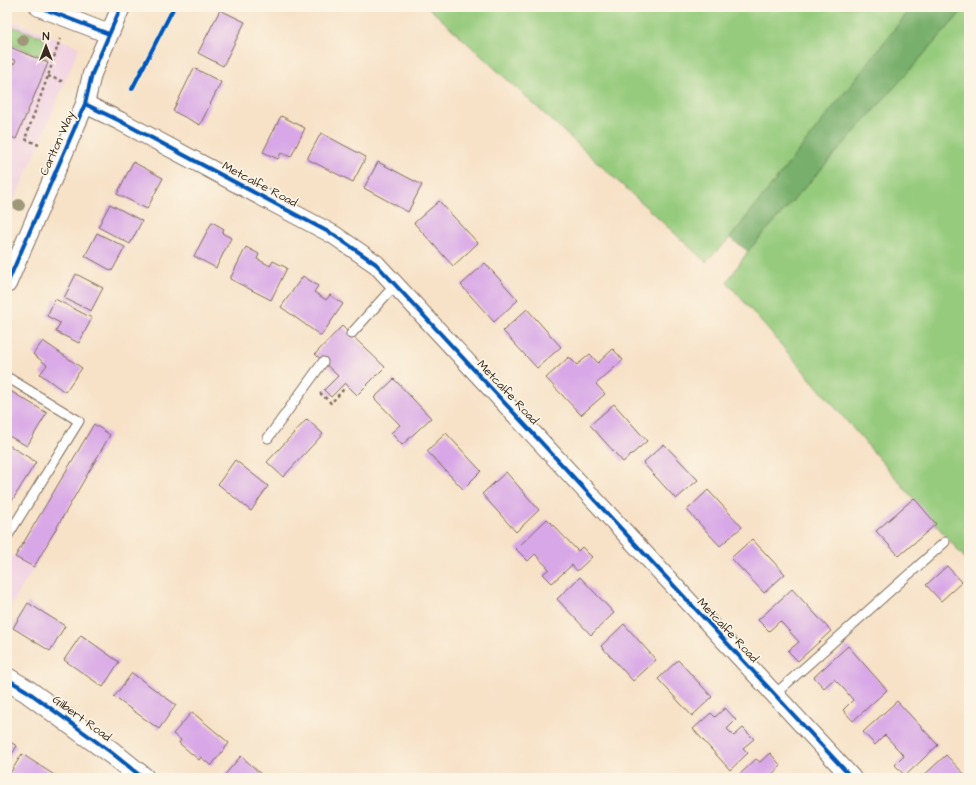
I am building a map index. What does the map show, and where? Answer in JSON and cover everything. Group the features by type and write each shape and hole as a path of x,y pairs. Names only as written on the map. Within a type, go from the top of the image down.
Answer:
{"street":[{"path":"39,7 109,34"},
{"name":"Carlton Way","path":"7,284 85,104 92,74 121,7"},
{"name":"Metcalfe Road","path":"85,104 120,121 334,235 376,264 852,778"},
{"name":"Gilbert Road","path":"7,679 27,691 112,753 143,778"}],"lane":[{"path":"351,334 395,284"},
{"path":"268,438 322,362"},
{"path":"7,377 79,421 7,537"},
{"path":"775,694 945,542"}],"path":[{"path":"39,145 25,139 60,39"},
{"path":"48,76 64,82"},
{"path":"308,382 331,403 344,389"}],"shaded area":[{"path":"7,19 79,47 36,152 7,216"},
{"path":"7,553 34,567 7,613"}],"green space":[{"path":"428,7 912,7 730,238 706,262"},
{"path":"912,7 966,7 748,251 730,238"},
{"path":"966,7 969,7 969,563 727,282 748,251"},
{"path":"7,25 43,37 47,59 7,43"}],"building":[{"path":"220,10 245,22 223,66 198,53"},
{"path":"10,47 48,63 16,139 7,135 7,61 14,64 16,61 7,57"},
{"path":"194,68 221,82 200,125 173,111"},
{"path":"281,116 305,128 291,157 281,153 278,159 263,152"},
{"path":"321,133 366,157 353,182 307,159"},
{"path":"133,162 163,178 147,209 117,194"},
{"path":"378,162 422,185 408,212 364,188"},
{"path":"439,201 478,243 453,266 414,223"},
{"path":"110,204 142,221 130,244 98,227"},
{"path":"212,222 224,229 222,233 231,238 216,268 194,256"},
{"path":"97,233 125,247 112,271 85,256"},
{"path":"246,247 259,254 257,259 270,266 273,261 287,268 271,300 230,279"},
{"path":"485,263 518,300 494,322 461,285"},
{"path":"76,274 103,288 91,311 64,298"},
{"path":"303,276 318,286 314,292 326,300 330,295 343,304 321,336 281,307"},
{"path":"55,299 92,318 79,343 56,332 60,323 47,316"},
{"path":"527,309 561,347 537,368 503,331"},
{"path":"342,326 385,367 357,395 345,383 331,397 324,390 338,376 315,354"},
{"path":"43,341 82,368 65,392 40,374 47,365 33,354"},
{"path":"613,349 623,360 596,384 605,394 581,415 546,378 569,357 577,365 590,354 598,363"},
{"path":"394,379 431,418 402,445 391,433 400,425 374,398"},
{"path":"7,389 47,413 27,446 7,435"},
{"path":"614,404 647,441 623,462 590,425"},
{"path":"307,419 323,434 283,477 267,462"},
{"path":"94,424 110,435 34,567 15,557"},
{"path":"446,433 481,471 463,489 427,451"},
{"path":"7,444 36,462 7,509"},
{"path":"664,444 698,480 676,499 643,463"},
{"path":"235,460 268,486 251,511 218,484"},
{"path":"506,472 539,510 516,532 482,494"},
{"path":"708,490 742,527 720,546 687,510"},
{"path":"914,498 936,524 899,556 876,531"},
{"path":"547,519 578,551 582,547 592,557 577,571 572,565 552,583 543,574 549,569 535,554 528,561 516,549"},
{"path":"752,539 785,574 764,593 731,558"},
{"path":"947,566 962,582 941,601 926,585"},
{"path":"580,577 614,613 591,635 557,599"},
{"path":"792,589 831,631 798,661 788,651 799,642 780,621 769,631 758,620"},
{"path":"28,603 65,626 50,651 13,628"},
{"path":"624,624 656,660 633,681 601,646"},
{"path":"81,635 119,662 103,687 64,660"},
{"path":"848,646 887,690 853,721 843,710 853,700 844,689 834,679 824,688 814,677"},
{"path":"678,660 712,697 692,716 658,679"},
{"path":"132,673 176,705 159,729 114,697"},
{"path":"897,701 938,745 905,776 895,765 904,756 885,735 875,745 863,732"},
{"path":"725,708 736,720 727,729 734,736 743,728 754,739 743,748 748,753 730,770 693,729 711,713 715,717"},
{"path":"192,712 229,743 211,766 201,757 199,760 179,743 181,740 173,734"},
{"path":"7,740 17,746 7,762"},
{"path":"770,753 781,766 771,775 773,778 740,778 738,776 756,759 760,762"},
{"path":"22,754 45,769 59,778 7,778"},
{"path":"946,755 968,778 921,778"},
{"path":"241,756 261,774 266,778 222,778"}],"cycle path":[{"path":"39,7 109,34"},
{"path":"7,284 85,104 92,74 121,7"},
{"path":"132,89 174,7"},
{"path":"85,104 120,121 334,235 376,264 852,778"},
{"path":"7,679 27,691 112,753 143,778"}]}
